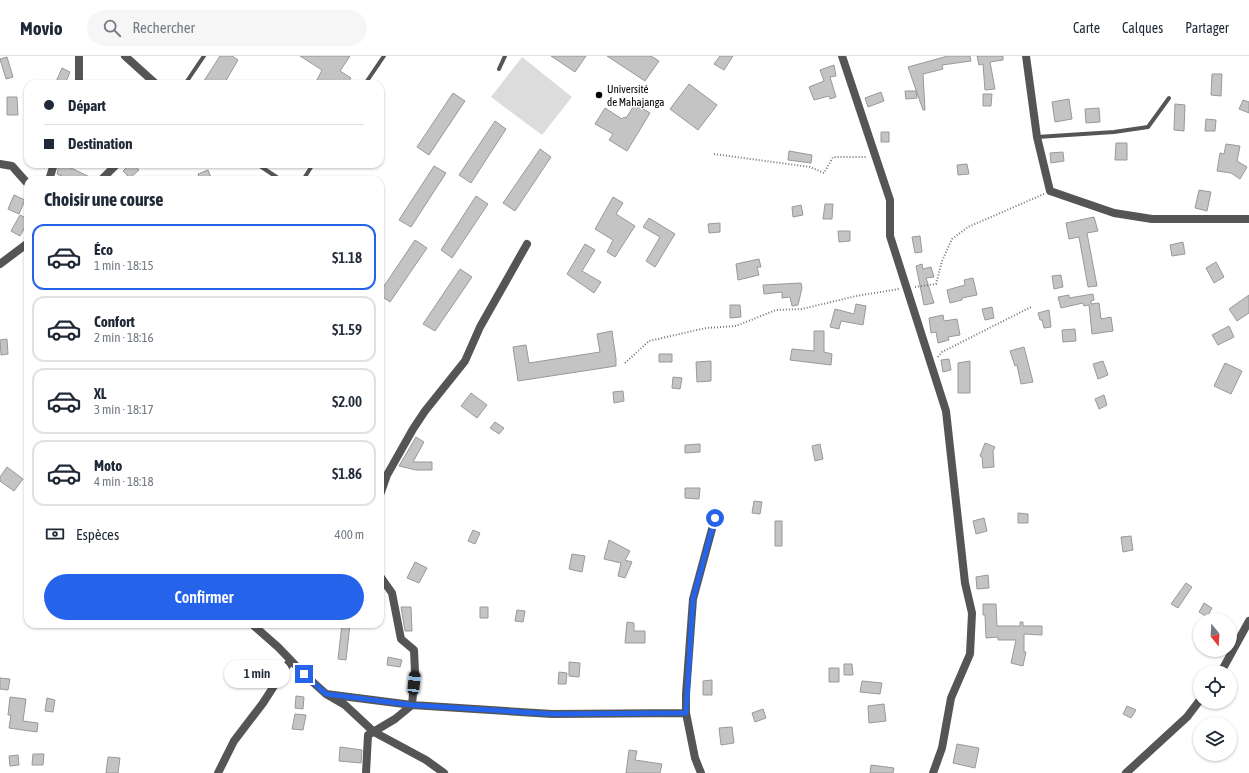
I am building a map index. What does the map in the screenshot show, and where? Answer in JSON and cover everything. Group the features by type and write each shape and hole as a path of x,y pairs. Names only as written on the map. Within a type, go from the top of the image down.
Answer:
{"street":[{"path":"79,56 79,80"},
{"path":"125,56 152,80"},
{"path":"842,56 890,200 890,236 946,411 965,583 972,613 970,654 951,698 942,748 933,773"},
{"path":"1026,56 1037,137 1050,191 1114,213 1152,219 1249,219"},
{"path":"0,164 12,166 24,180"},
{"path":"105,176 113,168"},
{"path":"384,484 387,475 413,429 425,411 465,361 480,327 527,244"},
{"path":"0,264 24,246"},
{"path":"701,773 695,758 686,713 693,599 715,518"},
{"path":"366,773 368,735 395,719 412,705 415,672 414,650 401,638 392,593 384,582"},
{"path":"1225,665 1249,621"},
{"path":"257,628 326,694 345,705 374,732 426,760 444,773"},
{"path":"218,773 234,741 263,703 290,661"},
{"path":"326,694 412,705 552,714 686,713"},
{"path":"1126,773 1187,717 1193,709"}],"lane":[{"path":"188,80 204,56"},
{"path":"369,80 384,56"},
{"path":"499,69 505,56"},
{"path":"1037,137 1114,132 1148,127 1169,98"},
{"path":"263,168 275,176"}],"path":[{"path":"714,154 810,167 824,173 833,157 876,157"},
{"path":"625,363 648,341 706,328 736,326 776,310 802,309 856,296 936,284 942,261 952,239 968,227 1050,191"},
{"path":"931,366 942,352 1031,307"}],"shaded area":[{"path":"522,57 572,97 542,135 491,97"}],"building":[{"path":"220,56 232,56 238,60 226,80 205,80"},
{"path":"300,56 350,56 340,71 351,78 350,80 317,80 322,70"},
{"path":"551,56 586,56 575,72"},
{"path":"607,56 651,56 659,61 645,81"},
{"path":"720,56 733,56 724,70 714,64"},
{"path":"948,56 970,56 971,61 942,65 943,69 923,74 925,110 923,110 908,67"},
{"path":"977,56 1003,56 1003,60 990,62 995,89 985,90 983,64 979,65"},
{"path":"7,57 13,77 6,79 0,59"},
{"path":"834,65 836,76 830,77 836,97 830,99 829,96 814,100 809,87 824,81 820,70"},
{"path":"62,68 70,72 67,80 57,80"},
{"path":"1212,74 1222,74 1221,96 1211,95"},
{"path":"689,84 717,105 698,130 670,109"},
{"path":"905,91 916,91 917,98 906,99"},
{"path":"881,92 884,101 868,107 865,98"},
{"path":"453,93 465,101 429,155 417,147"},
{"path":"983,94 992,94 991,106 983,106"},
{"path":"7,97 17,97 18,115 7,115"},
{"path":"1069,99 1072,119 1055,122 1052,102"},
{"path":"1243,100 1249,102 1249,113 1239,109"},
{"path":"635,104 650,113 627,151 609,140 613,134 595,124 605,108 622,119 624,117 626,118"},
{"path":"1175,104 1185,105 1184,131 1174,130"},
{"path":"1099,108 1100,122 1086,123 1085,109"},
{"path":"1206,119 1216,120 1215,131 1205,131"},
{"path":"495,121 506,129 471,183 459,175"},
{"path":"881,132 889,132 889,142 881,142"},
{"path":"1116,143 1127,143 1127,160 1115,160"},
{"path":"1226,144 1240,146 1237,161 1247,167 1240,179 1231,173 1217,171 1220,153 1224,154"},
{"path":"540,149 551,157 515,211 503,203"},
{"path":"789,151 812,155 811,163 788,160"},
{"path":"1063,152 1064,161 1051,163 1050,153"},
{"path":"967,164 969,174 958,175 957,165"},
{"path":"434,166 446,173 411,227 399,220"},
{"path":"58,168 71,168 88,176 61,176 57,174"},
{"path":"126,168 137,168 139,170 132,176 128,176 123,171"},
{"path":"208,170 210,176 199,176 198,174"},
{"path":"1199,190 1211,192 1207,211 1195,208"},
{"path":"14,195 24,200 19,214 8,209"},
{"path":"476,196 488,204 452,258 441,250"},
{"path":"613,197 623,203 616,214 635,226 615,257 607,252 613,240 595,229"},
{"path":"825,204 833,204 832,219 823,219"},
{"path":"801,205 803,215 793,217 792,207"},
{"path":"20,215 24,217 24,229 20,236 11,231"},
{"path":"1094,217 1098,231 1087,233 1097,286 1088,287 1079,237 1069,239 1066,223"},
{"path":"649,218 675,234 655,267 646,261 660,237 643,227"},
{"path":"720,223 720,232 709,233 708,224"},
{"path":"838,231 850,231 850,241 839,242"},
{"path":"920,236 922,252 915,253 912,237"},
{"path":"415,240 427,248 390,302 384,298 384,286"},
{"path":"1183,242 1185,254 1172,256 1170,245"},
{"path":"585,244 595,250 582,271 601,282 594,293 567,274"},
{"path":"759,259 761,267 757,267 759,275 738,280 736,264"},
{"path":"1216,262 1224,277 1214,283 1206,268"},
{"path":"922,264 923,269 931,267 934,277 926,278 934,303 924,305 916,266"},
{"path":"460,269 472,277 435,331 423,324"},
{"path":"1061,275 1063,287 1054,289 1052,276"},
{"path":"973,278 977,295 962,298 962,300 950,303 947,290 965,285 964,280"},
{"path":"801,283 802,288 798,305 792,306 790,297 782,298 782,292 764,294 763,285"},
{"path":"1093,294 1094,300 1091,301 1091,304 1099,303 1101,319 1111,317 1113,331 1092,334 1089,305 1084,306 1083,303 1061,308 1058,297 1069,295 1069,298"},
{"path":"1249,295 1249,313 1237,321 1229,309"},
{"path":"856,304 866,306 863,325 841,321 839,329 830,327 835,309 854,314"},
{"path":"730,305 740,305 741,317 730,318"},
{"path":"992,307 994,318 985,320 982,309"},
{"path":"1049,310 1051,327 1044,328 1038,313"},
{"path":"943,315 944,321 957,319 960,335 948,337 949,340 938,343 936,332 931,333 929,318"},
{"path":"1229,326 1234,337 1218,345 1212,335"},
{"path":"1075,329 1076,341 1063,342 1062,330"},
{"path":"612,331 616,366 518,381 513,347 526,345 529,363 600,352 597,334"},
{"path":"814,331 824,331 824,352 832,354 831,365 790,360 792,349 814,351"},
{"path":"7,339 8,354 1,355 0,340"},
{"path":"1024,347 1033,382 1021,384 1017,365 1015,366 1010,351"},
{"path":"659,354 672,354 672,362 659,362"},
{"path":"949,359 951,370 943,372 941,360"},
{"path":"711,361 711,381 697,382 696,362"},
{"path":"970,361 970,393 958,393 958,363"},
{"path":"1103,361 1108,375 1098,379 1093,364"},
{"path":"1225,363 1242,371 1231,394 1214,386"},
{"path":"673,377 682,378 680,389 672,388"},
{"path":"623,391 624,401 614,403 613,392"},
{"path":"471,393 487,405 477,418 461,406"},
{"path":"1104,395 1107,405 1099,409 1095,399"},
{"path":"495,422 504,428 499,434 490,428"},
{"path":"416,437 424,442 413,462 432,462 432,470 416,470 399,466"},
{"path":"985,443 995,447 993,451 994,467 983,468 982,457 980,456"},
{"path":"700,444 700,452 685,453 685,445"},
{"path":"820,444 823,459 815,461 812,446"},
{"path":"7,467 23,479 14,491 0,481 0,477"},
{"path":"685,488 700,488 699,499 685,498"},
{"path":"754,501 762,502 760,514 752,513"},
{"path":"1018,513 1028,514 1028,523 1018,523"},
{"path":"984,518 987,531 976,534 973,521"},
{"path":"775,521 782,521 782,546 775,546"},
{"path":"473,530 480,533 475,544 468,541"},
{"path":"1131,536 1133,550 1123,552 1121,537"},
{"path":"609,540 630,551 625,560 632,562 625,578 618,576 621,563 604,559"},
{"path":"572,554 585,556 582,572 569,569"},
{"path":"415,562 427,568 419,583 407,578"},
{"path":"988,575 989,588 977,589 976,577"},
{"path":"1186,583 1192,587 1178,608 1171,604"},
{"path":"1204,603 1212,608 1209,613 1199,612"},
{"path":"983,604 996,604 997,626 1020,626 1020,622 1023,622 1023,626 1042,626 1042,635 1024,634 1024,652 1026,652 1023,666 1011,663 1016,640 998,640 998,637 986,638"},
{"path":"401,607 411,607 412,631 405,631"},
{"path":"480,607 488,607 488,618 480,618"},
{"path":"517,610 525,611 523,622 515,621"},
{"path":"627,622 634,623 634,631 645,631 645,643 625,643"},
{"path":"342,628 350,628 346,660 338,659"},
{"path":"388,657 402,660 400,667 387,665"},
{"path":"569,662 580,663 579,677 569,676"},
{"path":"844,664 852,664 853,675 844,675"},
{"path":"829,668 839,668 839,682 829,682"},
{"path":"559,672 567,673 566,684 558,684"},
{"path":"0,678 10,679 8,690 0,689"},
{"path":"712,680 712,695 703,695 703,681"},
{"path":"862,681 882,683 880,694 860,692"},
{"path":"296,696 304,697 303,709 295,708"},
{"path":"10,697 26,699 23,721 38,723 37,732 9,728 11,715 8,715"},
{"path":"47,698 55,700 53,712 45,711"},
{"path":"884,704 886,721 869,723 868,706"},
{"path":"1127,706 1136,710 1131,718 1123,714"},
{"path":"763,709 766,718 755,722 752,713"},
{"path":"295,714 306,715 303,730 292,729"},
{"path":"732,727 734,743 721,745 719,728"},
{"path":"957,744 979,748 975,768 953,763"},
{"path":"340,747 362,750 361,763 339,761"},
{"path":"629,750 637,751 635,760 662,764 660,773 626,773"},
{"path":"33,754 44,754 43,765 32,765"},
{"path":"18,755 19,765 10,766 9,756"},
{"path":"108,757 120,758 118,773 106,773"},
{"path":"871,765 894,768 893,773 870,773"}],"place":[{"name":"Université de Mahajanga","path":"599,95"}],"route":[{"path":"304,674 326,694 412,705 552,714 686,713 693,599 715,518"}]}
